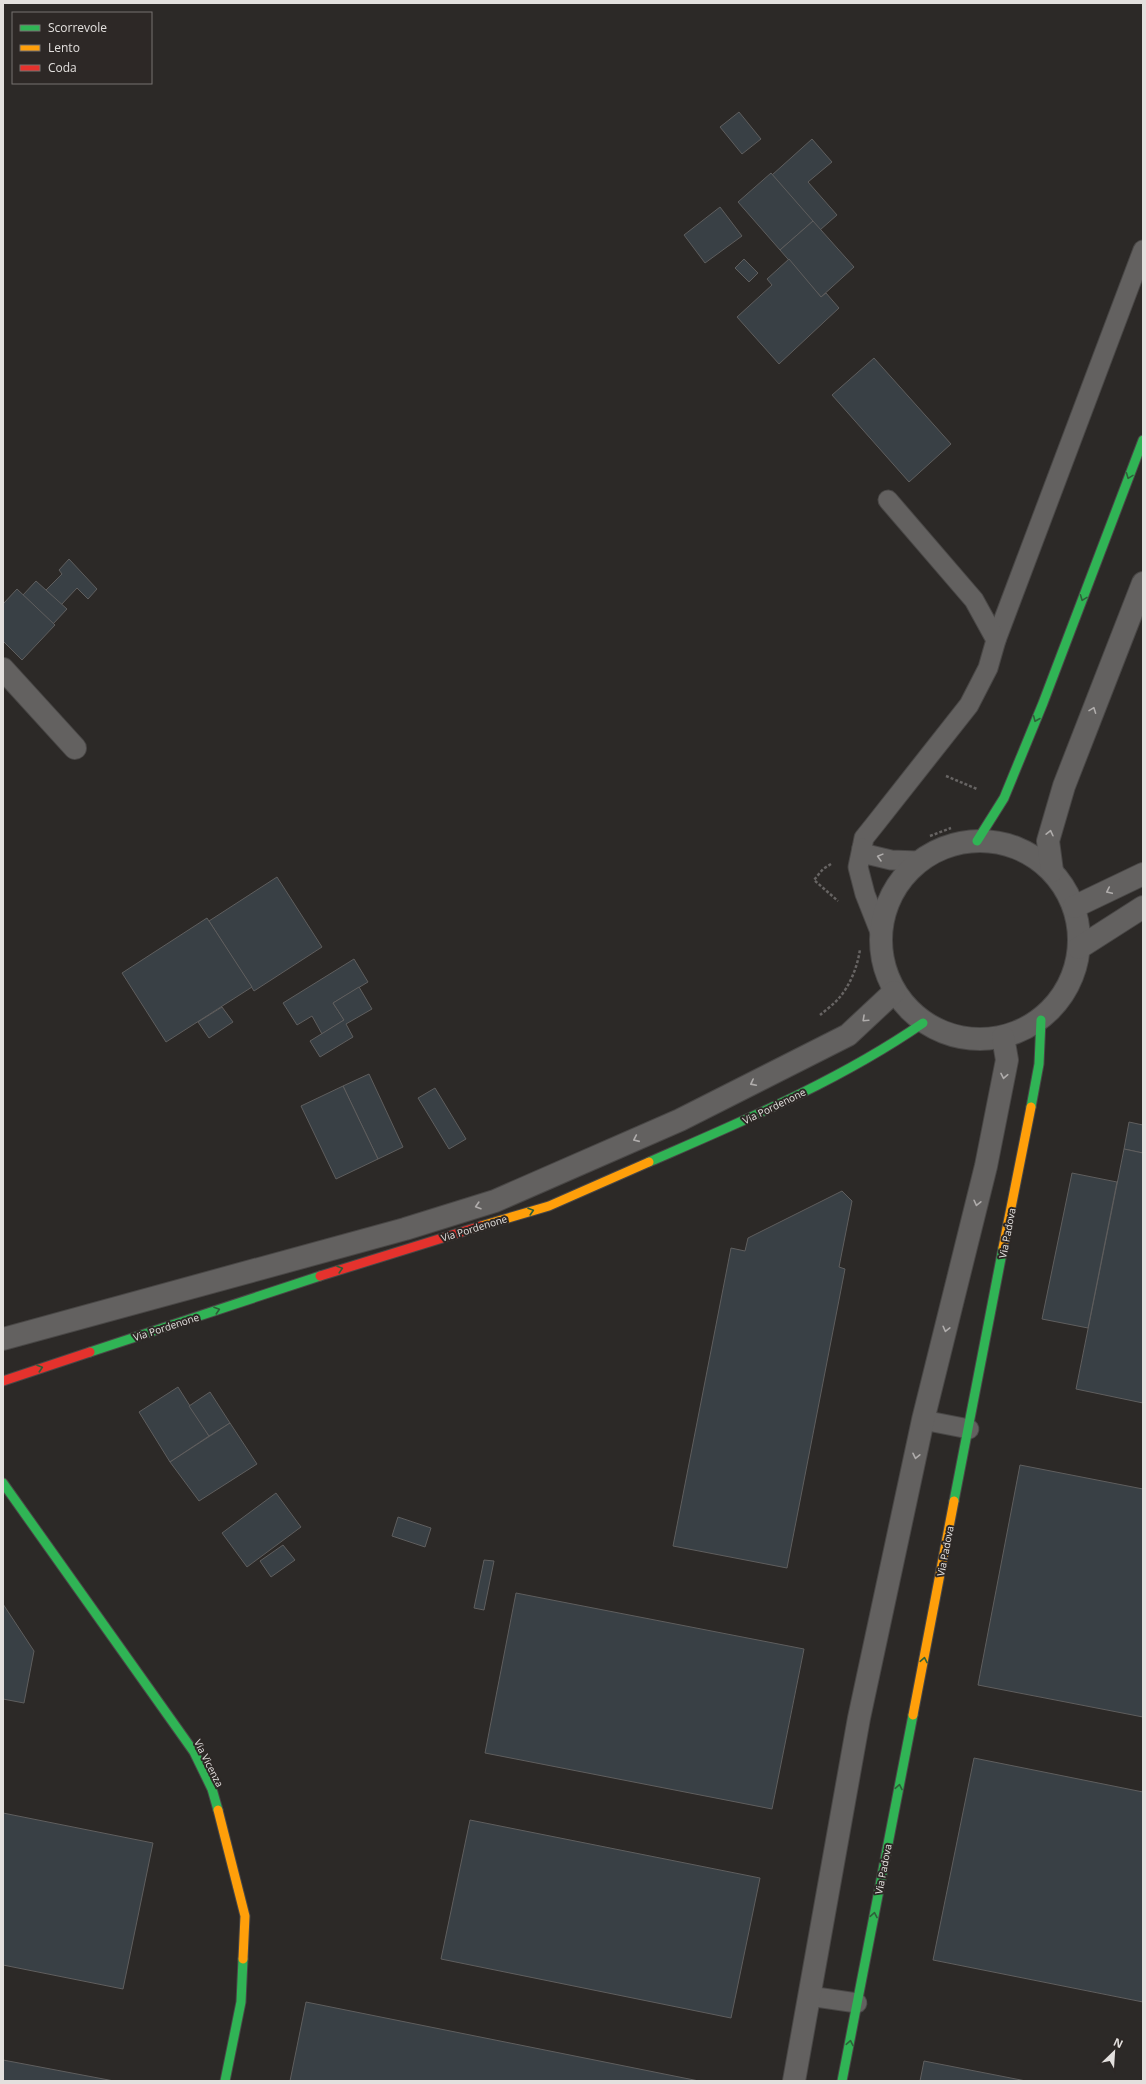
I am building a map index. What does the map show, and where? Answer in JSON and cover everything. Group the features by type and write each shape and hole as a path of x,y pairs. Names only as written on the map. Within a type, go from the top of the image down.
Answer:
{"street":[{"path":"977,841 1004,798 1040,711 1143,440"},
{"path":"1052,872 1048,841 1064,786 1143,584"},
{"path":"3,669 75,748"},
{"path":"977,841 1004,844 1030,854 1052,872 1065,888 1074,907 1079,927 1079,948 1073,976 1064,994 1041,1020 1023,1030 1003,1038 975,1040 948,1035 923,1023 907,1009 894,992 882,963 880,932 886,905 899,881 918,861 946,846 977,841"},
{"path":"1074,907 1143,874"},
{"path":"1079,948 1143,907"},
{"name":"Via Pordenone","path":"3,1381 495,1201 680,1120 848,1035 894,992"},
{"name":"Via Padova","path":"842,2081 1039,1064 1041,1020"},
{"name":"Via Pordenone","path":"3,1339 549,1206 757,1115 888,1048 923,1023"},
{"path":"794,2081 859,1718 923,1420 986,1166 1007,1060 1003,1038"},
{"name":"Via Vicenza","path":"3,1483 194,1752 212,1789 227,1839 245,1916 241,2002 225,2081"}],"lane":[{"path":"880,932 865,894 858,867 864,838 970,705 988,668 996,640 1143,250"},
{"path":"888,500 974,600 996,640"},
{"path":"862,848 866,854 891,860 918,861"},
{"path":"923,1420 969,1429"},
{"path":"809,1996 857,2003"}],"path":[{"path":"926,837 941,834 958,824"},
{"path":"841,903 814,880 822,869 862,848"},
{"path":"819,1016 840,998 849,983 859,959 860,946"}],"building":[{"path":"739,112 761,139 742,154 720,127"},
{"path":"812,139 832,162 808,182 837,215 820,230 772,175"},
{"path":"771,173 813,221 780,250 738,202"},
{"path":"720,207 742,236 705,263 684,235"},
{"path":"813,221 854,267 821,297 780,250"},
{"path":"744,259 758,273 749,282 735,268"},
{"path":"789,259 821,297 826,293 839,308 779,364 737,317 772,285 767,279"},
{"path":"874,358 951,444 909,482 832,395"},
{"path":"69,559 97,589 88,599 77,588 61,605 46,590 62,574 59,570"},
{"path":"36,581 67,609 53,624 23,595"},
{"path":"17,589 55,625 22,660 3,641 3,604"},
{"path":"277,877 322,947 254,991 209,921"},
{"path":"207,918 252,987 166,1042 122,973"},
{"path":"354,959 368,982 333,1003 344,1020 322,1034 312,1016 297,1025 283,1003"},
{"path":"359,987 372,1009 346,1024 353,1037 320,1057 310,1041 344,1020 333,1003"},
{"path":"222,1007 233,1022 209,1038 198,1022"},
{"path":"369,1074 403,1147 378,1159 343,1086"},
{"path":"343,1086 378,1159 336,1179 301,1106"},
{"path":"435,1088 466,1139 449,1149 418,1098"},
{"path":"1129,1122 1143,1125 1143,1153 1124,1149"},
{"path":"1124,1149 1143,1153 1143,1403 1076,1389"},
{"path":"1072,1173 1117,1182 1088,1328 1042,1319"},
{"path":"842,1191 852,1201 839,1267 845,1269 787,1568 673,1546 731,1248 745,1251 748,1238"},
{"path":"178,1387 209,1436 170,1462 139,1412"},
{"path":"210,1392 230,1423 209,1436 189,1406"},
{"path":"230,1423 257,1464 199,1501 170,1462"},
{"path":"1020,1465 1143,1489 1143,1717 978,1685"},
{"path":"276,1493 301,1527 247,1567 222,1533"},
{"path":"398,1517 431,1528 425,1547 392,1536"},
{"path":"283,1545 295,1560 271,1577 260,1561"},
{"path":"484,1560 494,1561 484,1610 474,1608"},
{"path":"516,1593 804,1649 772,1809 485,1753"},
{"path":"3,1604 34,1651 24,1703 3,1699"},
{"path":"974,1758 1143,1792 1143,2002 933,1960"},
{"path":"3,1813 153,1843 123,1989 3,1965"},
{"path":"470,1820 760,1878 731,2018 441,1959"},
{"path":"306,2002 699,2081 290,2081"},
{"path":"3,2060 114,2081 3,2081"},
{"path":"924,2061 1026,2081 920,2081"}],"traffic: fast":[{"path":"977,841 1004,798 1043,703 1143,440"},
{"path":"1031,1107 1039,1064 1041,1020"},
{"path":"649,1162 755,1115 824,1082 891,1044 923,1023"},
{"path":"954,1501 1003,1248"},
{"path":"90,1352 320,1276"},
{"path":"3,1483 194,1752 212,1789 218,1810"},
{"path":"842,2081 913,1715"},
{"path":"225,2081 241,2002 243,1959"}],"traffic: slow":[{"path":"1003,1248 1031,1107"},
{"path":"481,1226 549,1206 649,1162"},
{"path":"913,1715 954,1501"},
{"path":"218,1810 245,1916 243,1959"}],"traffic: jam":[{"path":"320,1276 481,1226"},
{"path":"3,1381 90,1352"}]}
